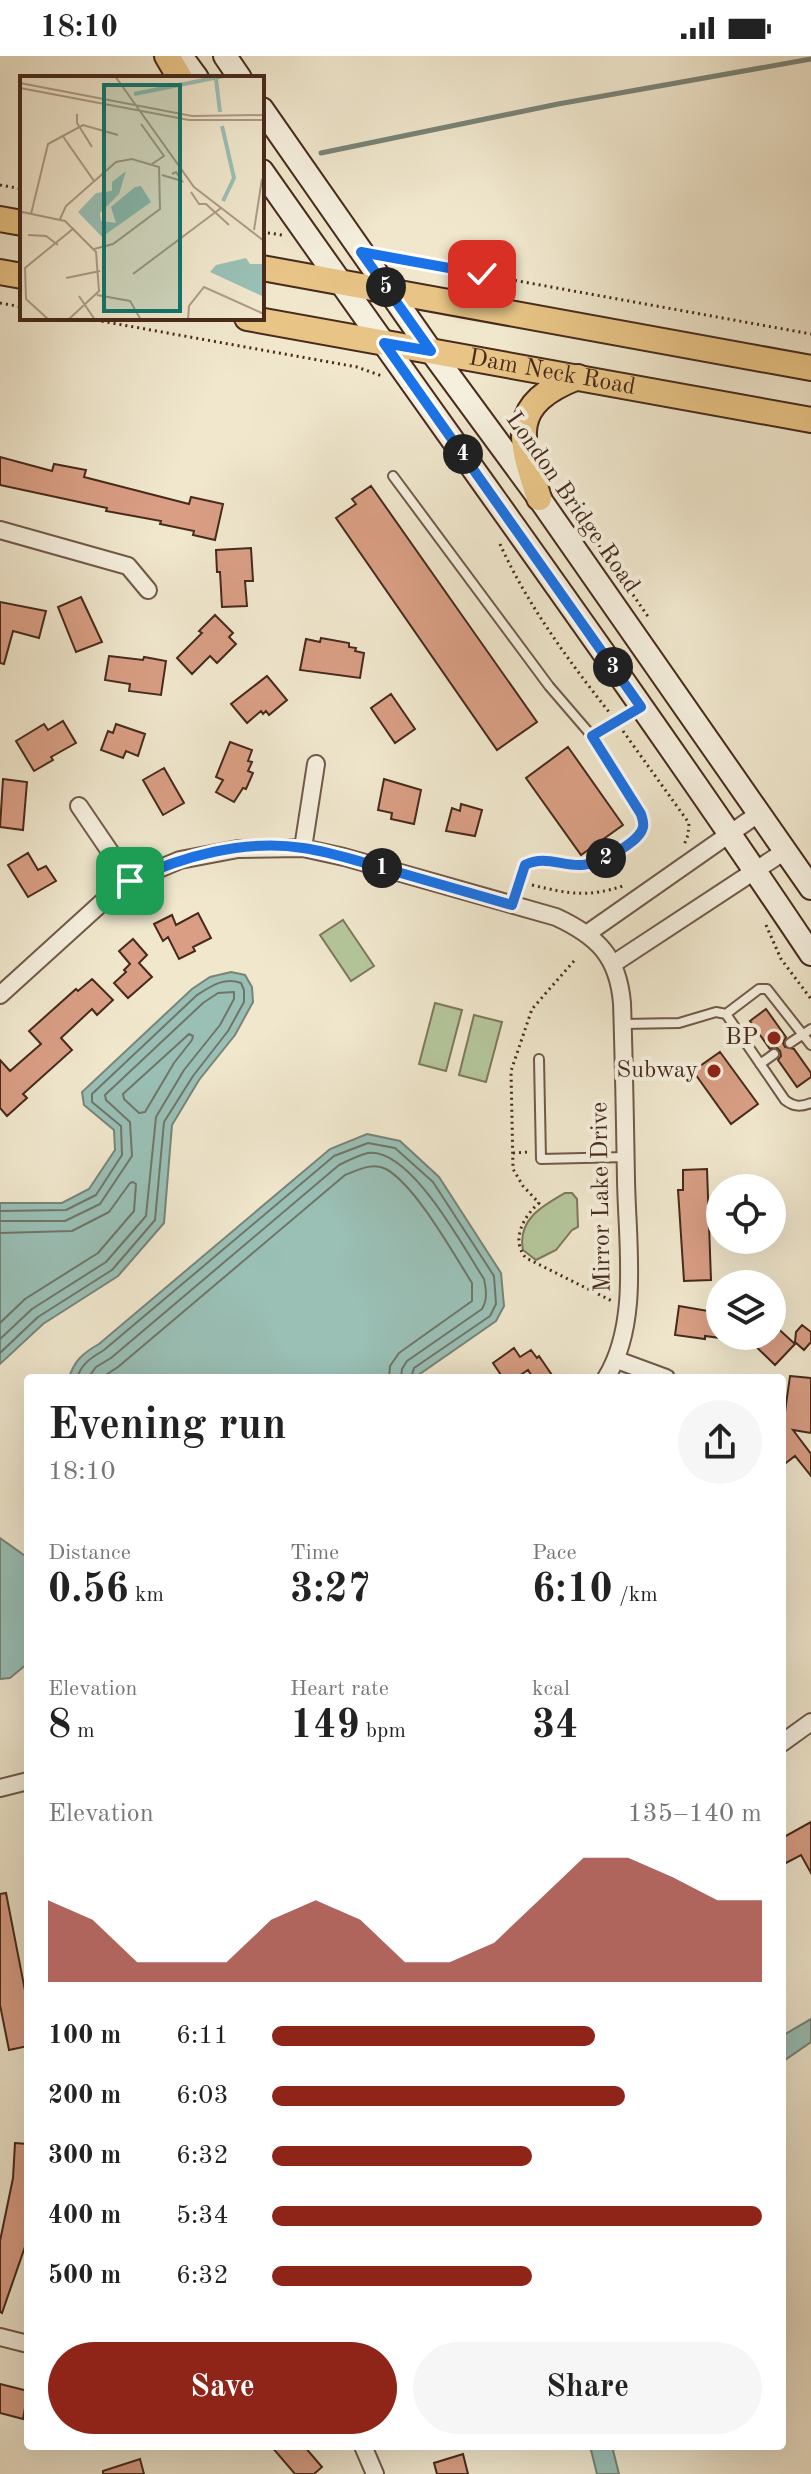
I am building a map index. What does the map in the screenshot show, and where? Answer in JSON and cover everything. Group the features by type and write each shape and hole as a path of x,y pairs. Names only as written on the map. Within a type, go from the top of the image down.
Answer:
{"main road":[{"path":"167,56 179,76"},
{"path":"181,56 196,76"},
{"path":"225,56 239,76"},
{"name":"London Bridge Road","path":"264,112 811,888"},
{"path":"264,174 756,871 811,954"},
{"path":"0,219 20,223"},
{"path":"264,268 811,368"},
{"path":"0,272 20,276"},
{"name":"Dam Neck Road","path":"258,320 811,420"},
{"path":"539,498 526,460 523,438 525,422 537,399 553,386 578,377"}],"street":[{"path":"0,530 128,566 148,590"},
{"path":"303,848 316,764"},
{"path":"79,806 130,881"},
{"path":"588,933 758,814"},
{"name":"Mirror Lake Drive","path":"0,995 108,897 130,881 155,869 210,853 252,848 303,848 344,857 556,917 588,933 602,946 621,984 623,1024 628,1296 617,1360 608,1374"},
{"path":"613,964 785,851"},
{"path":"617,1360 655,1374"},
{"path":"786,1740 811,1722"},
{"path":"0,1788 24,1782"},
{"path":"0,2337 24,2343"},
{"path":"365,2450 375,2474"}],"lane":[{"path":"393,476 549,686 592,736 641,814 643,827 638,837 600,862 581,866 544,860 525,865 512,905"},
{"path":"592,736 641,707"},
{"path":"726,1014 759,989 767,989 807,1031 811,1045"},
{"path":"623,1024 679,1023 716,1012 726,1014 785,1100 791,1105 811,1103"},
{"path":"790,1043 807,1031"},
{"path":"760,1064 774,1054"},
{"path":"539,1059 541,1159 626,1157"}],"path":[{"path":"0,185 20,189"},
{"path":"264,232 311,242"},
{"path":"361,252 811,334"},
{"path":"0,303 20,307"},
{"path":"95,320 357,367 388,378"},
{"path":"762,915 781,959 811,999"},
{"path":"574,961 532,1009 512,1064 513,1169 539,1203 529,1211 518,1234 520,1251 526,1258 613,1301"}],"green space":[{"path":"343,920 374,966 351,981 320,935"},
{"path":"435,1003 462,1010 446,1071 419,1064"},
{"path":"474,1015 502,1022 486,1082 459,1075"},
{"path":"565,1193 572,1193 577,1199 578,1227 556,1250 536,1260 523,1250 524,1230 533,1215"}],"water":[{"path":"231,972 245,975 252,987 253,1002 235,1035 199,1080 172,1125 164,1223 118,1276 43,1324 0,1364 0,1203 62,1203 89,1189 115,1150 114,1130 84,1105 82,1092 192,989 210,977"},
{"path":"367,1134 400,1141 439,1177 501,1273 504,1306 496,1321 420,1374 71,1374 84,1354 330,1149"},
{"path":"0,1538 24,1555 24,1666 10,1678 0,1679"},
{"path":"811,2019 811,2042 786,2059 786,2034"},
{"path":"591,2450 613,2450 619,2474 597,2474"}],"building":[{"path":"0,457 52,471 54,464 86,470 84,477 189,504 191,497 223,504 215,540 193,535 194,531 160,524 161,521 0,485"},
{"path":"371,486 537,722 497,750 336,518 356,504 352,499"},
{"path":"251,548 253,581 245,581 247,606 222,607 216,550"},
{"path":"81,597 102,642 76,652 58,607"},
{"path":"0,602 46,611 39,638 13,631 4,664 0,663"},
{"path":"215,615 233,633 229,637 236,644 217,663 210,656 192,674 177,658"},
{"path":"321,638 349,643 349,647 356,648 355,651 364,653 360,678 300,670 306,639 320,642"},
{"path":"109,656 166,661 161,695 129,691 130,684 105,680"},
{"path":"267,676 287,700 269,715 261,711 247,723 231,704"},
{"path":"391,694 415,729 395,743 371,708"},
{"path":"63,721 76,743 34,771 16,741 44,724 48,730"},
{"path":"116,724 145,734 138,756 126,751 123,758 101,750 108,731 113,733"},
{"path":"230,742 252,750 248,771 253,773 246,789 243,788 234,802 216,792 223,780 216,777"},
{"path":"568,747 623,825 581,855 526,778"},
{"path":"164,768 184,803 163,815 143,780"},
{"path":"3,779 27,782 23,830 0,827"},
{"path":"384,779 421,790 414,824 391,819 392,813 378,810"},
{"path":"461,804 482,810 475,836 446,831 452,808 460,811"},
{"path":"28,853 38,870 46,866 56,881 28,897 8,865"},
{"path":"198,913 211,938 179,959 168,937 163,941 154,924 172,915 176,925"},
{"path":"133,939 147,955 139,963 152,977 128,998 114,983 130,964 119,951"},
{"path":"92,979 113,1000 97,1015 92,1009 61,1038 72,1050 23,1094 27,1098 7,1116 0,1108 0,1060 10,1071 41,1044 29,1031 76,989 78,991"},
{"name":"BP","path":"766,1009 786,1037 785,1047 794,1049 811,1073 811,1077 797,1087 778,1060 780,1051 776,1047 770,1049 750,1021"},
{"path":"720,1052 758,1104 731,1124 693,1071"},
{"path":"707,1169 706,1254 710,1254 711,1270 706,1270 706,1280 684,1281 678,1190 683,1190 683,1170"},
{"path":"679,1306 706,1311 705,1339 675,1335"},
{"path":"802,1325 811,1332 811,1342 804,1350 795,1342 796,1332"},
{"path":"786,1336 795,1344 775,1365 759,1350 786,1350"},
{"path":"514,1348 520,1357 531,1350 551,1374 530,1374 528,1370 522,1374 500,1374 493,1363"},
{"path":"790,1376 811,1378 811,1433 793,1430 811,1454 811,1476 795,1456 786,1463 786,1405"},
{"path":"811,1822 811,1873 801,1855 786,1863 786,1836"},
{"path":"6,1893 24,1985 24,2047 9,2050 0,2005 0,1894"},
{"path":"15,2143 24,2144 24,2250 2,2313 0,2241 13,2178"},
{"path":"0,2384 24,2390 23,2419 0,2413"},
{"path":"274,2450 307,2450 322,2467 314,2474 295,2474"},
{"path":"463,2454 468,2474 437,2474 434,2463"},
{"path":"140,2459 144,2474 103,2474 103,2471"}],"waterway":[{"path":"321,153 558,104 811,59"}],"place":[{"name":"BP","path":"774,1038"},
{"name":"Subway","path":"714,1071"}],"route":[{"path":"130,881 180,860 210,853 238,849 303,848 512,905 525,865 530,862 544,860 581,866 600,862 638,837 643,827 641,814 592,736 641,707 384,343 431,351 361,252 482,274"}]}
